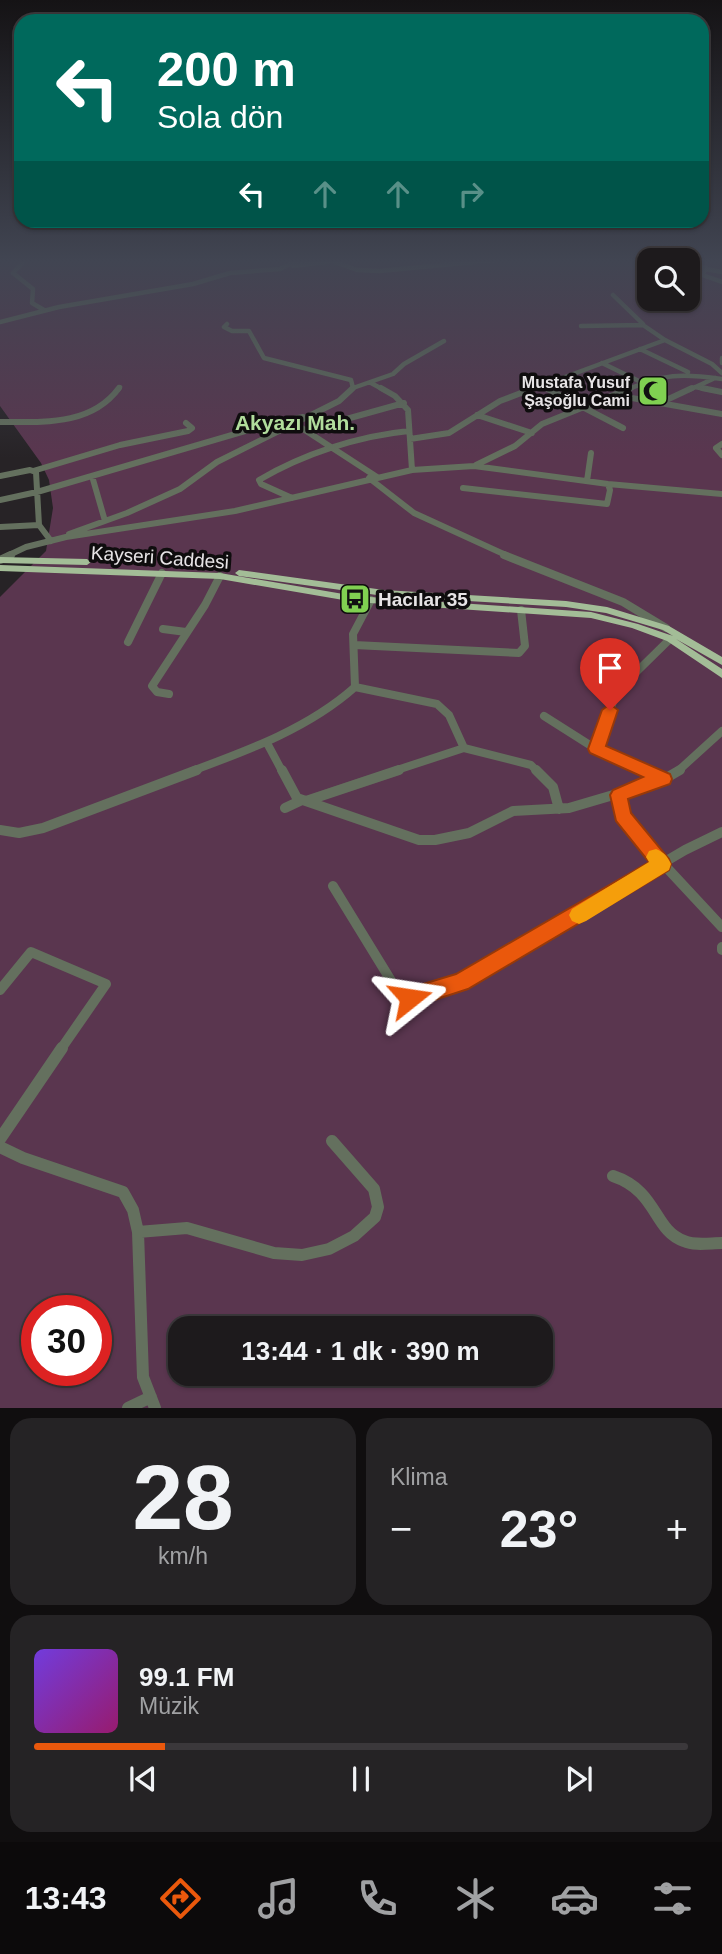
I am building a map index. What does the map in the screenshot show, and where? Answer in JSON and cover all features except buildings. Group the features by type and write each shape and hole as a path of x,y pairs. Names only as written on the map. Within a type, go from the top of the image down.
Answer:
{"main road":[{"name":"Kayseri Caddesi","path":"0,560 199,567 384,593 566,604 629,614 666,628 722,662"},
{"name":"Kayseri Caddesi","path":"0,568 220,576 371,600 565,612 615,620 670,639 722,674"}],"street":[{"path":"224,326 232,331 249,331 262,358 351,380 353,388"},
{"path":"581,326 599,326"},
{"path":"644,326 665,340 712,364 720,377"},
{"path":"410,439 449,433 500,401 665,340"},
{"path":"0,560 12,553 105,521 180,489 217,462 339,401 353,388 393,374 404,364 444,341"},
{"path":"640,349 690,375"},
{"path":"602,363 643,383"},
{"path":"474,466 495,458 542,424 581,406 661,376 720,377"},
{"path":"659,403 720,377"},
{"path":"371,383 404,403 408,410 412,470"},
{"path":"540,385 624,428"},
{"path":"0,422 75,419 107,403 120,387"},
{"path":"695,387 722,392"},
{"path":"612,395 722,414"},
{"path":"0,500 303,417 316,422 332,423 404,403"},
{"path":"477,415 532,433"},
{"path":"0,477 33,471 120,445 192,429 186,423"},
{"path":"293,423 373,478 399,503 546,572 623,599 647,612 666,628"},
{"path":"292,498 261,484 259,480 334,449 389,432 409,431"},
{"path":"722,444 716,448 722,455"},
{"path":"587,481 591,453"},
{"path":"49,542 235,511 412,470 474,466 608,484 722,494"},
{"path":"33,471 39,525 49,542"},
{"path":"92,476 105,521"},
{"path":"463,488 607,504 610,490 608,484"},
{"path":"0,527 39,525"},
{"path":"0,549 12,553"},
{"path":"128,642 162,573"},
{"path":"169,694 157,692 152,686 213,593 220,576"},
{"path":"0,830 19,833 43,828 267,743 336,704 355,687 353,634 371,600"},
{"path":"354,645 519,653 526,646 521,610"},
{"path":"163,629 186,632"},
{"path":"596,749 617,691 670,639"},
{"path":"355,687 437,704 449,715 464,748"},
{"path":"544,716 596,749 664,779"},
{"path":"267,743 296,798 419,840 435,840 469,833 513,811 559,809 619,795 643,784 664,779 675,774 722,731"},
{"path":"285,808 464,748 531,765 553,787 559,809"},
{"path":"619,795 622,816 662,864 722,927"},
{"path":"333,886 398,992 410,998 417,998 461,982 662,864 722,832"},
{"path":"0,990 31,952 106,984 0,1139"},
{"path":"138,1232 187,1228 274,1253 302,1255 329,1249 354,1236 375,1217 378,1207 374,1189 332,1141"},
{"path":"0,1147 23,1158 123,1192 133,1210 138,1232 143,1377 153,1403 128,1408"},
{"path":"613,1176 635,1184 645,1192 667,1227 683,1241 722,1243"}],"shaded area":[{"path":"0,326 722,326 722,1408 0,1408 0,597 46,551 53,508 49,480 41,463 0,406"}],"slow traffic":[{"path":"579,915 662,864 656,857"}],"place":[{"name":"Mustafa Yusuf Şaşoğlu Cami","path":"653,391"},
{"name":"Hacılar 35","path":"355,599"}],"district":[{"name":"Akyazı Mah.","path":"295,423"}],"route":[{"path":"410,998 461,982 662,864 622,816 619,795 643,784 664,779 596,749 610,710"}]}
